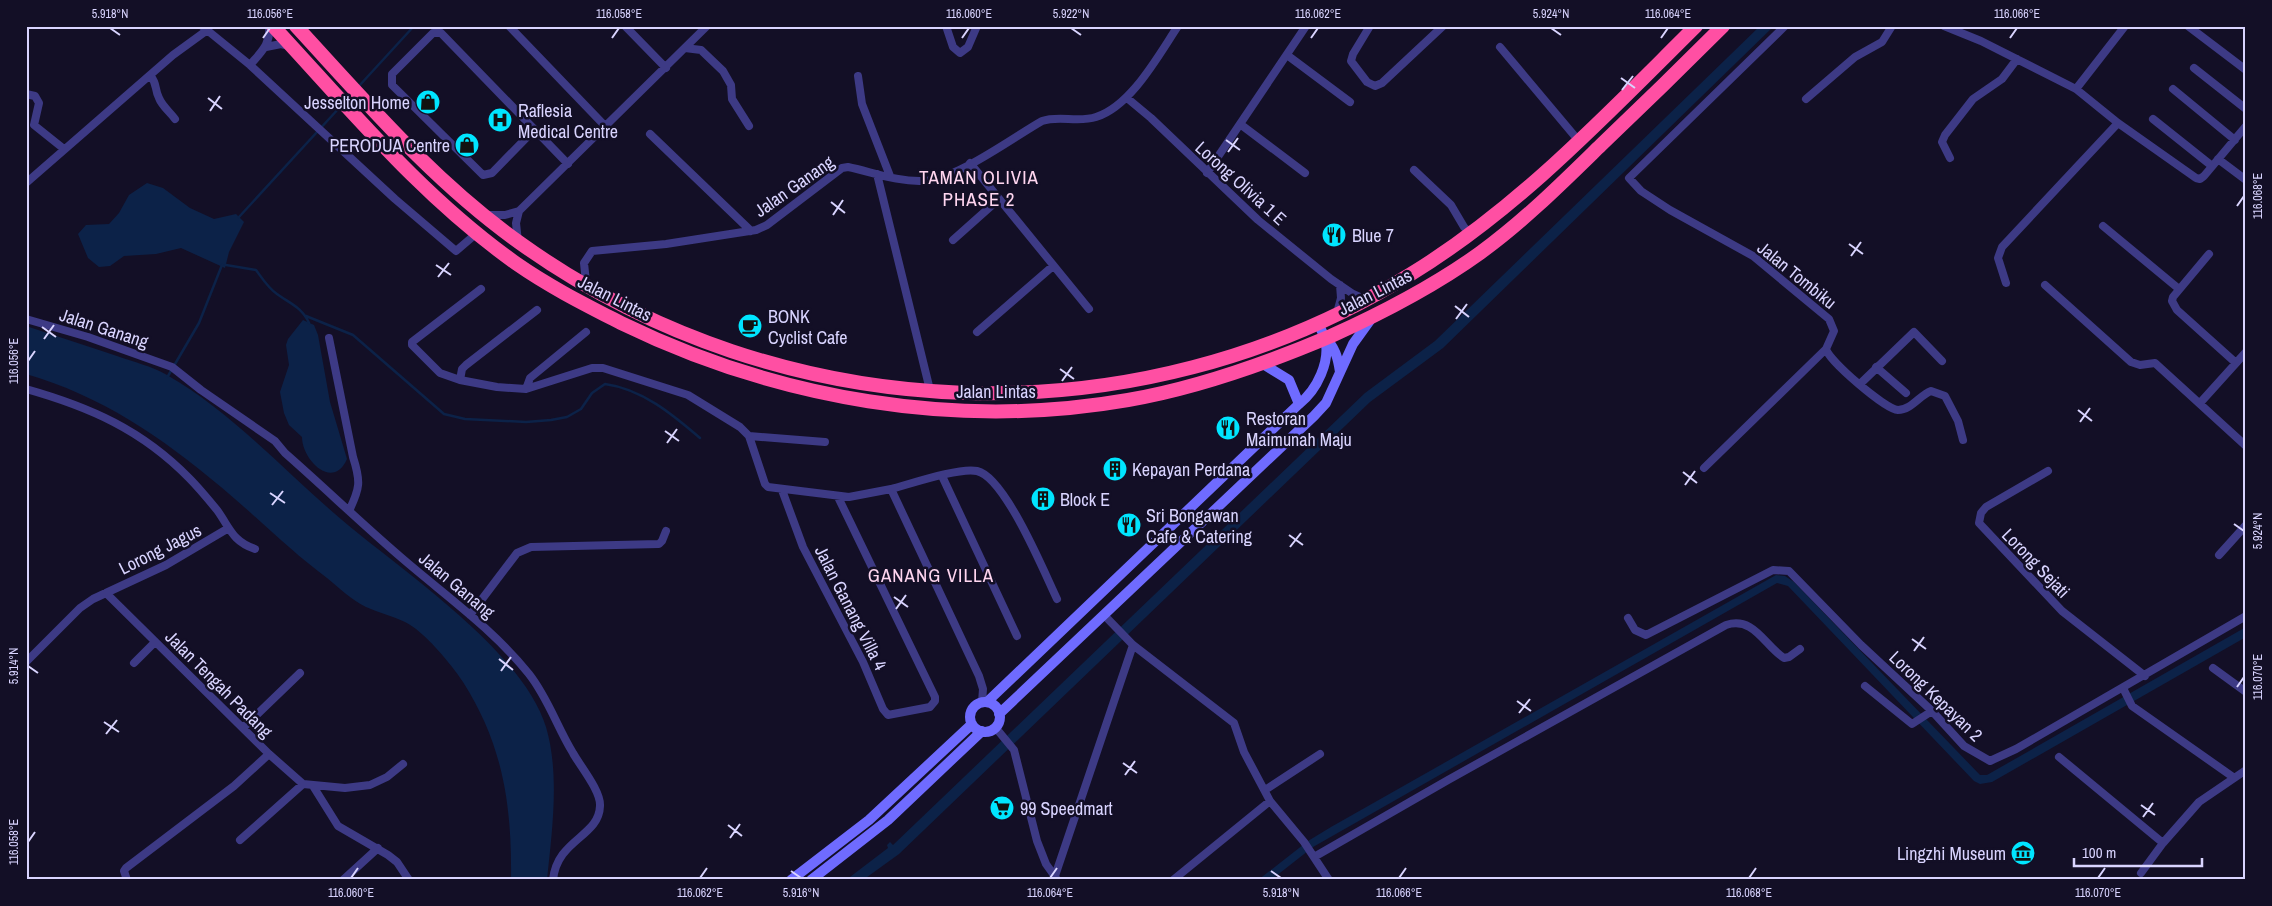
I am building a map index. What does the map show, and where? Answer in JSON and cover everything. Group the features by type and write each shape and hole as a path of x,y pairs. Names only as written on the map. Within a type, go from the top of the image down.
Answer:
{"highway":[{"name":"Jalan Lintas","path":"273,26 358,120 422,186 477,233 516,263 565,294 662,343 765,379 827,394 891,405 929,409 1002,411 1047,410 1103,404 1191,386 1262,364 1371,318 1434,282 1482,251 1533,211 1723,26"},
{"name":"Jalan Lintas","path":"296,26 395,136 482,214 518,242 588,286 660,323 720,347 770,364 830,378 931,393 1047,391 1102,386 1160,376 1256,349 1336,316 1368,300 1472,234 1578,140 1696,26"},
{"path":"1426,264 1464,247 1474,245 1482,251"},
{"path":"890,388 886,397 891,405"}],"street":[{"path":"250,64 266,47 270,38 269,26"},
{"path":"508,26 606,127"},
{"path":"625,26 666,68"},
{"path":"518,242 516,223 519,212 707,26"},
{"path":"946,26 953,47 960,54 968,47 977,26"},
{"name":"Jalan Ganang","path":"561,270 572,270 584,263 589,254 596,250 666,244 751,231 767,225 842,168 848,167 909,180 932,180 944,177 1042,121 1048,119 1088,119 1097,117 1113,109 1127,98 1178,26"},
{"path":"1207,173 1306,26"},
{"path":"1370,26 1353,54 1351,61 1367,82 1375,86 1382,83 1444,26"},
{"name":"Jalan Tombiku","path":"1785,26 1629,178 1641,191 1670,210 1752,256 1829,319 1834,331 1826,349"},
{"path":"1806,100 1856,57 1882,42 1892,26"},
{"path":"1944,26 2017,59 2076,89 2118,123 2196,178 2200,179 2204,176 2246,126"},
{"path":"2076,89 2125,26"},
{"path":"2188,26 2246,70"},
{"path":"26,182 204,28 250,64 395,199 456,251 477,233"},
{"path":"534,130 492,173 488,175 480,174 392,85 392,74 433,33 441,33 568,164"},
{"path":"266,47 281,44 293,47"},
{"path":"1500,47 1578,140"},
{"path":"685,48 701,50 723,71 731,85 732,99 749,126"},
{"path":"1287,55 1350,102"},
{"path":"1950,158 1942,142 1945,134 1973,99 2002,79 2017,59"},
{"path":"2194,68 2246,109"},
{"path":"150,75 156,83 160,102 175,119"},
{"path":"858,76 862,104 890,176"},
{"path":"2173,89 2235,140"},
{"path":"26,94 35,96 39,103 34,125 64,149"},
{"name":"Lorong Olivia 1 E","path":"1127,98 1151,118 1207,173 1268,228 1352,294 1368,300"},
{"path":"2153,119 2212,166"},
{"path":"2006,283 1998,258 2002,247 2118,123"},
{"path":"1240,124 1305,173"},
{"path":"650,134 751,231"},
{"path":"2218,159 2246,180"},
{"path":"970,163 1089,309"},
{"path":"1414,170 1451,205 1464,227 1472,234"},
{"path":"877,174 931,393"},
{"path":"953,240 999,199"},
{"path":"482,214 505,215 519,212"},
{"path":"2103,226 2179,289"},
{"path":"2209,254 2179,289 2172,301 2177,310 2236,363"},
{"path":"584,263 584,275 588,286"},
{"path":"977,332 1054,266"},
{"path":"1336,316 1341,298 1340,285"},
{"path":"2044,285 2131,362 2140,365 2155,363 2246,446"},
{"path":"480,289 412,342 412,345 440,373 460,380 497,387 526,389 592,368 603,368 688,395 740,427 749,436 765,484 768,487 782,490 838,497 859,496 969,470 982,472 995,484 1010,504 1057,599"},
{"path":"460,380 462,369 466,365 537,310"},
{"name":"Jalan Ganang","path":"26,318 88,336 174,368 275,441 285,453 402,559 500,642 530,675 543,694 571,750 600,800 599,814 596,821 564,851 557,863 553,880"},
{"path":"999,714 1314,416 1326,403 1353,344 1371,318"},
{"path":"1318,323 1325,338 1334,347 1339,361 1340,373"},
{"path":"526,389 530,378 586,332"},
{"path":"1860,384 1914,332 1942,361"},
{"path":"328,338 353,457 360,476 359,486 349,511"},
{"path":"982,732 972,724 971,710 985,702 1299,404 1319,380 1325,356 1325,338"},
{"path":"1704,468 1826,349 1830,358 1860,384 1896,410 1906,408 1931,391 1945,396 1954,412 1963,440"},
{"path":"2200,403 2246,352"},
{"path":"1262,364 1289,380 1299,404"},
{"path":"1876,367 1906,393"},
{"path":"26,389 59,398 96,412 146,442 198,488 226,522 227,529 240,542 255,549"},
{"path":"749,436 825,442"},
{"name":"Lorong Sejati","path":"2048,471 1986,508 1981,513 1979,523 2062,611 2145,676"},
{"path":"942,476 1018,636"},
{"path":"891,489 979,676 985,702"},
{"name":"Jalan Ganang Villa 4","path":"782,490 803,547 863,662 883,709 888,714 930,707 933,705 935,697 838,497"},
{"path":"2219,555 2246,525"},
{"name":"Lorong Jagus","path":"106,593 166,565 227,529"},
{"path":"470,615 517,553 531,547 659,544 666,531"},
{"name":"Lorong Kepayan 2","path":"1628,618 1635,630 1646,635 1774,570 1784,569 1794,574 1861,645 1964,746 1990,761 2016,749 2124,690 2246,616"},
{"path":"26,662 80,608 93,598 106,593"},
{"name":"Jalan Tengah Padang","path":"106,593 270,754 234,786 126,868 124,871 126,880"},
{"path":"1104,615 1126,638 1234,723 1244,752 1270,801 1304,842 1329,880"},
{"path":"1313,855 1733,622 1746,625 1756,631 1784,658 1789,657 1800,649"},
{"path":"134,663 155,642"},
{"path":"1057,878 1134,644"},
{"path":"2213,668 2246,692"},
{"path":"243,728 300,673"},
{"path":"1864,686 1890,705 1909,723 1917,723 1929,713"},
{"path":"2124,690 2132,706 2233,777"},
{"path":"985,702 995,706 999,714 998,731 1014,750 1037,841 1046,864 1057,878"},
{"path":"791,880 869,820 972,724"},
{"path":"811,880 888,820 982,732 998,731"},
{"path":"270,754 303,784 313,786 345,788 370,786 387,777 403,764"},
{"path":"1265,790 1320,754"},
{"path":"2059,757 2163,843"},
{"path":"2141,873 2163,843 2199,802 2233,777 2246,770"},
{"path":"240,840 303,784"},
{"path":"313,786 338,826 378,848 396,862 409,880"},
{"path":"1173,880 1270,801"},
{"path":"343,880 378,848"}],"water":[{"path":"1760,26 1774,26 1443,348 1370,402 899,854 863,880 846,880 888,848 887,845 890,842 893,845 1365,393 1435,341"},
{"path":"147,183 163,188 190,208 214,219 236,214 244,222 229,252 225,268 181,248 156,254 124,256 110,266 99,267 88,258 78,234 86,225 109,224 119,213 129,195"},
{"path":"303,320 314,325 318,335 330,402 347,459 341,468 334,472 319,469 313,463 303,446 302,437 289,425 284,413 280,392 289,365 286,345 288,339"},
{"path":"26,326 149,367 167,375 191,390 258,443 342,520 458,614 487,642 513,670 533,698 546,727 553,764 554,783 553,823 547,880 511,880 510,826 507,801 496,753 488,729 477,706 463,682 437,649 412,626 366,607 351,597 299,556 199,469 153,435 105,406 53,383 26,374"},
{"path":"1776,575 1785,576 1794,582 1980,775 1987,775 2246,627 2246,637 1992,782 1980,784 1974,781 1788,586 1777,583 1313,847 1271,880 1258,880 1308,841 1331,827"}],"waterway":[{"path":"359,86 414,26"},
{"path":"239,217 340,107"},
{"path":"168,376 199,323 222,265"},
{"path":"226,265 256,270 265,283 299,309 309,323"},
{"path":"306,316 353,335 444,414 465,419 526,422 551,420 567,417 581,409 592,393 605,384 632,391 644,397 679,420 700,438"}],"place":[{"name":"Jesselton Home","path":"428,102"},
{"name":"Raflesia Medical Centre","path":"500,120"},
{"name":"PERODUA Centre","path":"467,145"},
{"name":"Blue 7","path":"1334,235"},
{"name":"BONK Cyclist Cafe","path":"750,326"},
{"name":"Restoran Maimunah Maju","path":"1228,428"},
{"name":"Kepayan Perdana","path":"1115,469"},
{"name":"Block E","path":"1043,499"},
{"name":"Sri Bongawan Cafe & Catering","path":"1129,525"},
{"name":"99 Speedmart","path":"1002,808"},
{"name":"Lingzhi Museum","path":"2023,853"}],"district":[{"name":"TAMAN OLIVIA PHASE 2","path":"979,188"},
{"name":"GANANG VILLA","path":"931,575"}]}
